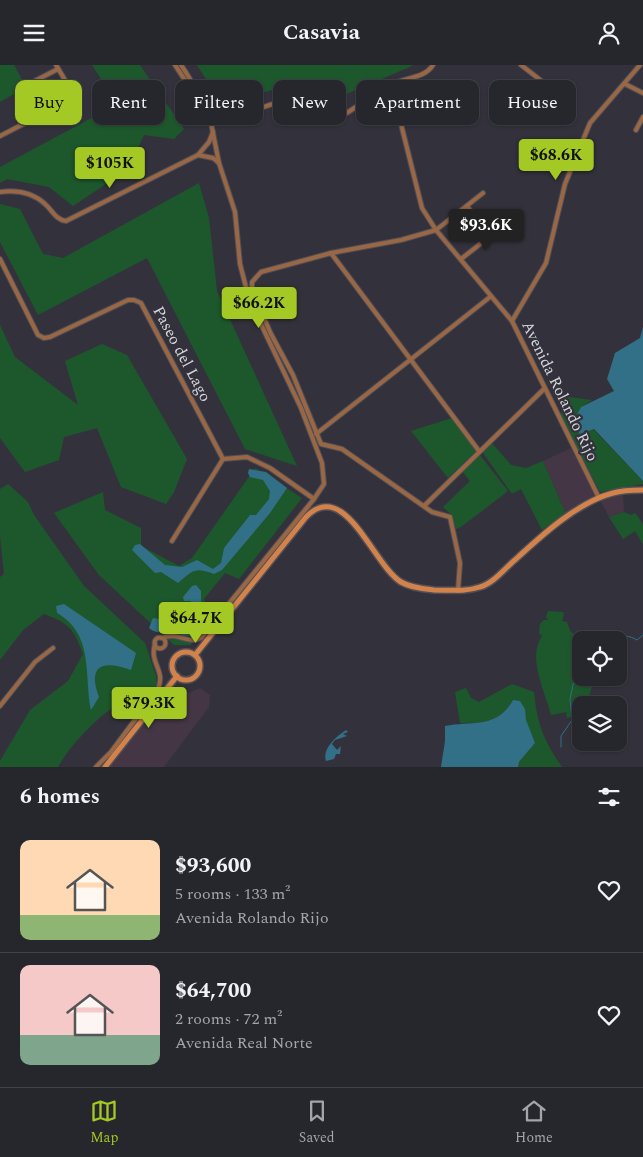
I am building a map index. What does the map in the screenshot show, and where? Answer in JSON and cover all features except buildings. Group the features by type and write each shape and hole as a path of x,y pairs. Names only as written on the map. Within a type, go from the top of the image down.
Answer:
{"street":[{"path":"0,136 68,101 71,90 56,65"},
{"path":"96,767 111,752 158,689 161,678 153,659 153,651 157,646 156,639 165,638 173,634 194,641 201,638 314,499 324,484 322,463 301,408 249,299 240,263 235,212 219,163 213,131 202,104 175,65"},
{"path":"181,65 215,114 225,118 309,92 314,94 327,117 336,119 356,106"},
{"path":"406,80 426,73 433,65"},
{"path":"521,65 540,80"},
{"path":"512,321 546,263 565,185 590,123 640,65"},
{"path":"37,80 58,69"},
{"path":"625,84 643,93"},
{"path":"636,130 643,117"},
{"name":"Avenida Rolando Rijo","path":"401,125 422,208 436,229 490,297 512,321 599,498"},
{"path":"0,193 14,191 30,194 44,203 58,218 69,221 198,155 209,142 213,131"},
{"path":"198,155 213,158 219,163"},
{"path":"458,591 460,563 452,519 424,506 342,449 321,443 293,375 271,334 251,287 254,278 261,272 331,253 401,240 436,229 483,193"},
{"path":"466,206 476,219"},
{"path":"460,259 484,241 482,238"},
{"path":"331,253 479,451"},
{"name":"Paseo del Lago","path":"0,259 38,335 44,338 50,337 128,300 134,299 141,303 223,459"},
{"path":"316,434 490,297"},
{"path":"424,506 544,389"},
{"path":"172,541 223,459 247,457 270,468 314,499"},
{"path":"195,655 306,517 319,507 331,506 345,514 380,560 401,582 424,589 458,591 486,584 545,532 599,498 622,491 643,490"},
{"path":"157,646 164,647 165,638"},
{"path":"0,706 35,662 53,648"},
{"path":"184,652 195,655 200,665 196,676 184,680 177,676 173,670 174,658 184,652"},
{"path":"104,767 177,676"}],"shaded area":[{"path":"571,448 596,498 566,514 543,461"},
{"path":"623,494 624,512 609,517 600,500"},
{"path":"200,688 210,695 209,707 164,767 109,767 172,690 189,693"}],"green space":[{"path":"0,65 14,65 22,80 15,80 15,93 0,102"},
{"path":"92,65 140,65 150,80 101,80"},
{"path":"197,65 412,65 379,80 356,80 356,90 346,94 346,80 273,80 273,90 263,92 263,80 207,80"},
{"path":"165,101 175,116 175,125 181,125 184,129 174,139 144,135 128,169 73,206 49,187 7,179 0,183 0,167 78,125 82,125 82,123 92,118 92,125 165,125"},
{"path":"199,183 209,218 217,291 297,466 245,449 147,258 38,315 0,242 0,204 20,209 43,254 63,258"},
{"path":"0,325 15,357 78,405 65,361 102,344 127,355 187,459 174,492 166,504 121,487 97,428 64,437 59,460 25,472 0,438"},
{"path":"568,397 592,400 581,407 580,434 593,429 643,481 643,484 600,492 560,415"},
{"path":"452,418 477,450 448,478 411,431"},
{"path":"491,442 511,465 526,468 543,461 566,514 542,530 521,489 512,494 481,450"},
{"path":"479,454 508,491 456,529 452,515 443,507 470,481 462,471"},
{"path":"255,468 302,498 239,579 225,573 204,599 212,614 191,645 174,645 99,575 54,513 103,492 105,510 141,528 141,546 179,566 192,558"},
{"path":"8,484 28,502 34,515 84,586 145,643 156,676 157,683 154,689 141,692 127,699 99,718 75,743 58,767 0,767 0,761 30,710 68,681 83,654 77,638 70,628 44,614 23,630 0,660 0,577 4,574 0,536 0,489"},
{"path":"624,512 631,515 635,513 643,524 643,544 635,531 623,539 609,517"},
{"path":"548,611 563,612 562,621 567,622 572,632 572,686 592,686 589,696 572,696 572,717 567,718 566,712 551,715 539,675 536,654 542,636 539,633 540,624 544,620 548,620 546,617"},
{"path":"512,684 534,692 542,732 562,767 518,767 519,762 535,743 525,720 525,709 513,700 508,708 497,717 483,722 460,723 455,692 466,688 471,698 479,702"}],"water":[{"path":"643,327 643,481 594,429 580,434 573,423 581,407 614,391 607,379 615,353 640,338"},
{"path":"249,469 266,472 287,488 270,513 222,570 214,574 198,570 187,575 178,583 161,572 155,573 132,550 135,545 140,544 165,565 182,567 197,560 213,569 221,563 224,548 250,515 256,515 269,499 270,491 263,480 250,477"},
{"path":"196,585 201,591 201,601 208,618 202,629 194,634 184,636 157,632 149,628 153,618 174,621 178,631 193,633 198,630 201,619 199,613 190,601 184,601 183,597 192,586"},
{"path":"64,604 136,653 131,670 112,665 100,668 96,672 95,678 99,697 91,710 82,643 77,632 69,622 57,613 56,606"},
{"path":"513,700 520,701 525,709 526,720 535,743 519,762 518,767 441,767 445,726 492,720 507,709"},
{"path":"346,730 348,732 343,734 347,736 335,740 332,744 337,750 341,746 340,754 336,754 334,759 326,761 325,756 328,747 335,739"}],"waterway":[{"path":"627,636 637,640 643,635"},
{"path":"561,747 561,736 572,720 570,699 573,686"}]}
